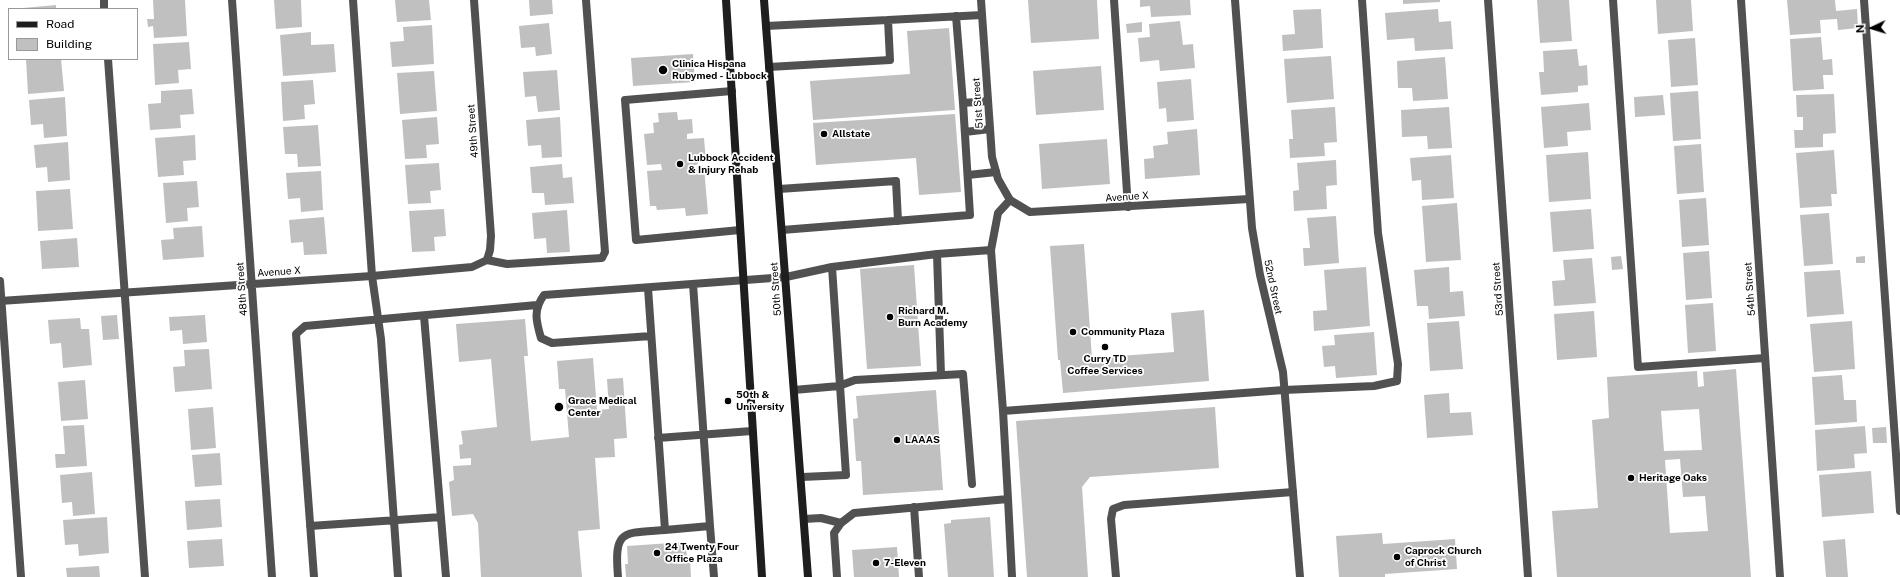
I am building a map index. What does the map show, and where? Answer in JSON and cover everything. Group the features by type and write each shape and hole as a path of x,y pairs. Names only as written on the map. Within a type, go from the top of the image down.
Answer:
{"main road":[{"path":"726,0 742,280 762,577"},
{"name":"50th Street","path":"764,0 802,477 808,577"}],"street":[{"name":"48th Street","path":"232,0 272,577"},
{"path":"353,0 372,276 379,320 398,577"},
{"name":"49th Street","path":"474,0 490,236 490,250 487,260"},
{"path":"487,260 507,264 602,258 605,252 586,0"},
{"name":"51st Street","path":"981,0 992,157 998,179 1010,200"},
{"path":"1114,0 1128,207"},
{"name":"52nd Street","path":"1235,0 1248,199 1260,276 1283,372 1300,577"},
{"path":"1003,411 1284,390 1374,386 1397,381 1398,364 1378,233 1362,0"},
{"name":"53rd Street","path":"1488,0 1528,577"},
{"path":"1613,0 1638,367 1765,358"},
{"name":"54th Street","path":"1741,0 1780,577"},
{"path":"1864,0 1900,511"},
{"path":"766,26 982,15"},
{"path":"782,230 970,215 956,16"},
{"path":"769,67 890,60 888,20"},
{"path":"108,60 123,293 145,577"},
{"path":"732,91 625,100 636,240 740,230"},
{"path":"963,103 988,101"},
{"path":"965,132 990,129"},
{"path":"968,175 996,172"},
{"path":"779,189 896,181 898,221"},
{"name":"Avenue X","path":"1010,200 1030,212 1248,199"},
{"path":"1010,200 998,214 991,250 1003,411 1012,577"},
{"path":"651,336 552,343 541,338 537,324 537,305 544,295 786,277 832,267 938,254 991,250"},
{"path":"938,254 941,375"},
{"name":"Avenue X","path":"1,301 372,276 472,267 487,260"},
{"path":"802,477 846,475 832,267"},
{"path":"0,280 21,577"},
{"path":"694,284 714,577"},
{"path":"648,288 665,530"},
{"path":"314,577 296,334 305,326 537,305"},
{"path":"424,316 446,577"},
{"path":"794,390 839,386 855,380 963,374 972,484"},
{"path":"658,438 752,431"},
{"path":"1116,577 1111,519 1113,509 1124,505 1293,492"},
{"path":"837,577 834,533 841,523 854,513 1008,499"},
{"path":"914,507 919,577"},
{"path":"310,526 442,517"},
{"path":"804,520 821,518 841,523"},
{"path":"618,577 616,552 620,540 630,533 710,526"}],"building":[{"path":"153,0 185,0 187,36 154,38 153,26 148,27 147,19 154,19"},
{"path":"274,0 301,0 302,27 276,29"},
{"path":"395,0 429,0 431,20 397,22"},
{"path":"529,0 552,0 553,14 530,16"},
{"path":"1028,0 1097,0 1099,39 1031,43"},
{"path":"1140,0 1190,0 1191,15 1151,17 1150,6 1140,7"},
{"path":"1403,0 1440,0 1440,2 1403,4"},
{"path":"1537,0 1569,0 1572,41 1540,43"},
{"path":"1656,0 1691,0 1693,31 1658,34"},
{"path":"1787,0 1835,0 1836,11 1857,9 1858,28 1838,30 1837,19 1820,20 1821,33 1790,35"},
{"path":"56,5 56,8 23,8"},
{"path":"1321,9 1323,48 1283,51 1282,35 1295,34 1293,10"},
{"path":"1438,9 1439,22 1451,21 1453,49 1415,51 1414,38 1387,40 1385,13"},
{"path":"1180,21 1183,45 1193,44 1195,68 1160,71 1159,60 1140,62 1138,38 1150,37 1149,24"},
{"path":"1142,22 1142,32 1127,33 1126,24"},
{"path":"549,23 552,54 536,56 535,47 521,48 519,26"},
{"path":"432,25 434,64 392,67 390,42 404,41 403,27"},
{"path":"949,28 955,110 813,120 810,81 910,74 907,31"},
{"path":"311,32 311,45 334,44 336,72 283,76 280,35"},
{"path":"1821,37 1823,60 1832,59 1833,75 1823,75 1824,89 1793,91 1790,39"},
{"path":"1695,38 1698,85 1671,87 1668,40"},
{"path":"189,42 191,69 178,70 179,83 155,85 153,44"},
{"path":"1577,49 1579,66 1587,65 1588,85 1578,86 1578,92 1541,95 1539,72 1544,72 1543,51"},
{"name":"Clinica Hispana Rubymed - Lubbock","path":"693,54 695,82 633,86 631,58"},
{"path":"1331,56 1334,99 1287,103 1284,59"},
{"path":"1445,57 1448,99 1413,101 1412,88 1398,88 1397,61"},
{"path":"26,60 61,60 64,91 28,94"},
{"path":"1101,66 1104,110 1036,115 1033,71"},
{"path":"557,70 560,110 538,112 536,96 525,97 523,72"},
{"path":"434,71 437,111 400,114 397,73"},
{"path":"1191,79 1194,120 1167,122 1166,108 1159,109 1157,82"},
{"path":"313,80 315,104 304,105 305,119 283,121 281,82"},
{"path":"192,89 194,114 180,115 181,128 150,130 148,104 161,103 161,91"},
{"path":"1698,91 1701,139 1673,141 1670,93"},
{"path":"1834,94 1836,133 1823,134 1823,147 1795,148 1794,130 1803,130 1803,117 1797,117 1796,95"},
{"path":"1663,95 1665,115 1635,117 1634,97"},
{"path":"65,97 67,136 44,138 43,124 31,125 29,100"},
{"path":"1589,103 1591,130 1567,132 1568,146 1544,148 1541,107"},
{"path":"1335,107 1337,142 1324,143 1325,156 1290,158 1289,139 1293,139 1291,110"},
{"path":"1449,107 1452,148 1428,149 1427,136 1402,137 1401,110"},
{"name":"Lubbock Accident & Injury Rehab","path":"677,112 678,120 692,119 693,133 687,134 687,139 704,138 706,162 698,162 698,164 695,165 695,168 704,167 708,214 686,216 685,208 657,210 656,206 650,206 647,171 662,170 661,164 647,165 644,134 654,133 653,123 659,122 658,113"},
{"path":"955,114 961,192 919,195 916,158 816,165 813,123"},
{"path":"437,117 439,144 426,145 427,158 405,159 402,120"},
{"path":"560,117 562,157 542,158 541,145 528,146 526,120"},
{"path":"318,125 321,166 298,167 297,154 285,154 283,127"},
{"path":"1197,129 1200,175 1145,179 1144,159 1154,158 1153,146 1168,144 1167,132"},
{"path":"195,135 196,160 183,161 184,175 158,177 155,138"},
{"path":"1107,139 1110,184 1042,189 1039,144"},
{"path":"68,142 70,180 48,182 47,167 36,168 34,145"},
{"path":"1701,144 1704,192 1677,194 1674,146"},
{"path":"1834,150 1837,194 1831,194 1832,206 1800,208 1796,153"},
{"path":"1588,152 1591,199 1549,202 1546,155"},
{"path":"1451,155 1454,198 1422,200 1421,180 1412,181 1410,158"},
{"path":"1336,160 1337,185 1326,186 1327,209 1294,211 1293,191 1299,190 1297,163"},
{"path":"439,163 441,190 430,191 431,203 408,204 405,165"},
{"path":"562,164 563,178 572,177 574,203 545,205 544,193 532,193 530,167"},
{"path":"321,171 323,210 301,212 300,198 288,199 286,173"},
{"path":"197,181 199,207 187,208 188,221 166,223 163,183"},
{"path":"70,189 73,229 38,231 36,191"},
{"path":"1706,198 1709,245 1682,247 1679,200"},
{"path":"1457,203 1461,260 1426,262 1422,206"},
{"path":"444,209 446,236 434,237 435,251 412,252 409,211"},
{"path":"1591,209 1594,249 1553,252 1550,212"},
{"path":"567,210 570,252 547,253 546,238 534,239 532,213"},
{"path":"1829,213 1833,264 1804,266 1800,215"},
{"path":"1336,216 1339,263 1304,266 1303,248 1310,248 1307,218"},
{"path":"324,217 327,254 304,255 303,242 291,243 289,220"},
{"path":"202,226 204,257 163,260 161,240 174,239 173,228"},
{"path":"77,238 79,267 42,269 40,241"},
{"name":"Community Plaza","path":"1084,244 1092,358 1174,352 1171,313 1204,310 1209,381 1063,393 1060,360 1058,360 1050,246"},
{"path":"1709,251 1712,298 1686,300 1683,253"},
{"path":"1621,256 1623,269 1612,270 1611,257"},
{"path":"1865,256 1865,263 1856,263 1856,257"},
{"path":"1592,258 1596,303 1554,306 1552,281 1565,280 1563,260"},
{"name":"Richard M. Burn Academy","path":"914,265 921,366 867,369 860,269"},
{"path":"1366,267 1370,326 1314,331 1313,311 1327,310 1324,270"},
{"path":"1449,267 1450,292 1463,291 1465,316 1429,319 1428,306 1417,306 1414,270"},
{"path":"1840,270 1844,314 1807,317 1804,272"},
{"path":"1713,303 1716,351 1688,353 1685,305"},
{"path":"1594,311 1597,357 1557,360 1554,314"},
{"path":"117,315 119,339 103,340 101,316"},
{"path":"205,315 207,342 183,344 182,330 170,331 169,317"},
{"path":"80,318 81,329 89,329 92,365 63,368 61,343 50,344 48,320"},
{"path":"525,319 528,356 524,356 531,441 569,437 565,389 559,389 557,361 593,358 597,410 609,409 607,379 623,378 627,438 614,439 615,457 595,458 600,529 578,531 582,577 481,577 478,523 473,514 452,516 449,482 454,480 453,466 471,465 471,458 460,459 459,445 463,444 461,431 497,427 491,359 459,362 456,324"},
{"path":"1459,321 1463,369 1430,371 1427,323"},
{"path":"1852,321 1855,369 1814,372 1810,324"},
{"path":"1374,332 1377,375 1336,378 1335,366 1324,367 1322,346 1335,345 1334,335"},
{"path":"209,349 212,389 175,392 173,367 185,366 184,350"},
{"name":"Heritage Oaks","path":"1736,369 1751,577 1557,577 1552,511 1598,508 1592,420 1609,418 1607,377 1697,371 1698,387 1704,386 1703,372","holes":["1699,409 1702,450 1664,451 1661,411","1680,459 1683,497 1705,496 1708,531 1670,533 1665,460"]},
{"path":"1842,375 1844,400 1856,400 1857,422 1815,425 1812,377"},
{"path":"85,380 88,419 61,421 58,382"},
{"name":"LAAAS","path":"936,390 943,490 863,495 861,461 856,461 853,419 858,418 856,396"},
{"path":"1449,393 1450,413 1471,412 1473,435 1427,438 1424,395"},
{"path":"213,407 216,448 191,450 188,409"},
{"path":"1215,407 1219,468 1090,477 1082,487 1088,577 1027,577 1016,421"},
{"path":"84,425 87,466 56,468 55,454 65,454 63,426"},
{"path":"1865,426 1867,453 1854,454 1855,468 1817,471 1815,430"},
{"path":"1886,427 1887,443 1873,443 1872,428"},
{"path":"220,453 222,485 195,487 192,455"},
{"path":"1871,471 1874,513 1822,517 1819,475"},
{"path":"92,472 95,514 73,516 72,502 62,503 60,475"},
{"path":"220,499 222,527 187,530 185,501"},
{"path":"107,517 109,553 79,556 78,544 65,545 63,520"},
{"path":"990,517 994,577 948,577 944,524 951,523 951,520"},
{"name":"Caprock Church of Christ","path":"1382,533 1383,544 1455,539 1457,569 1385,574 1385,577 1339,577 1336,536"},
{"path":"222,539 224,566 189,568 187,541"},
{"path":"1845,539 1848,577 1826,577 1823,541"},
{"name":"24 Twenty Four Office Plaza","path":"686,542 687,560 690,559 691,577 626,577 625,564 628,564 627,546"},
{"name":"7-Eleven","path":"897,547 899,577 854,577 852,550"},
{"path":"99,566 100,577 67,577 66,568"}],"place":[{"name":"Clinica Hispana Rubymed - Lubbock","path":"663,70"},
{"name":"Allstate","path":"824,134"},
{"name":"Lubbock Accident & Injury Rehab","path":"680,164"},
{"name":"Richard M. Burn Academy","path":"890,317"},
{"name":"Community Plaza","path":"1073,332"},
{"name":"Curry TD Coffee Services","path":"1105,347"},
{"name":"50th & University","path":"728,401"},
{"name":"Grace Medical Center","path":"559,407"},
{"name":"LAAAS","path":"897,440"},
{"name":"Heritage Oaks","path":"1631,478"},
{"name":"24 Twenty Four Office Plaza","path":"657,553"},
{"name":"Caprock Church of Christ","path":"1397,557"},
{"name":"7-Eleven","path":"876,563"}]}
